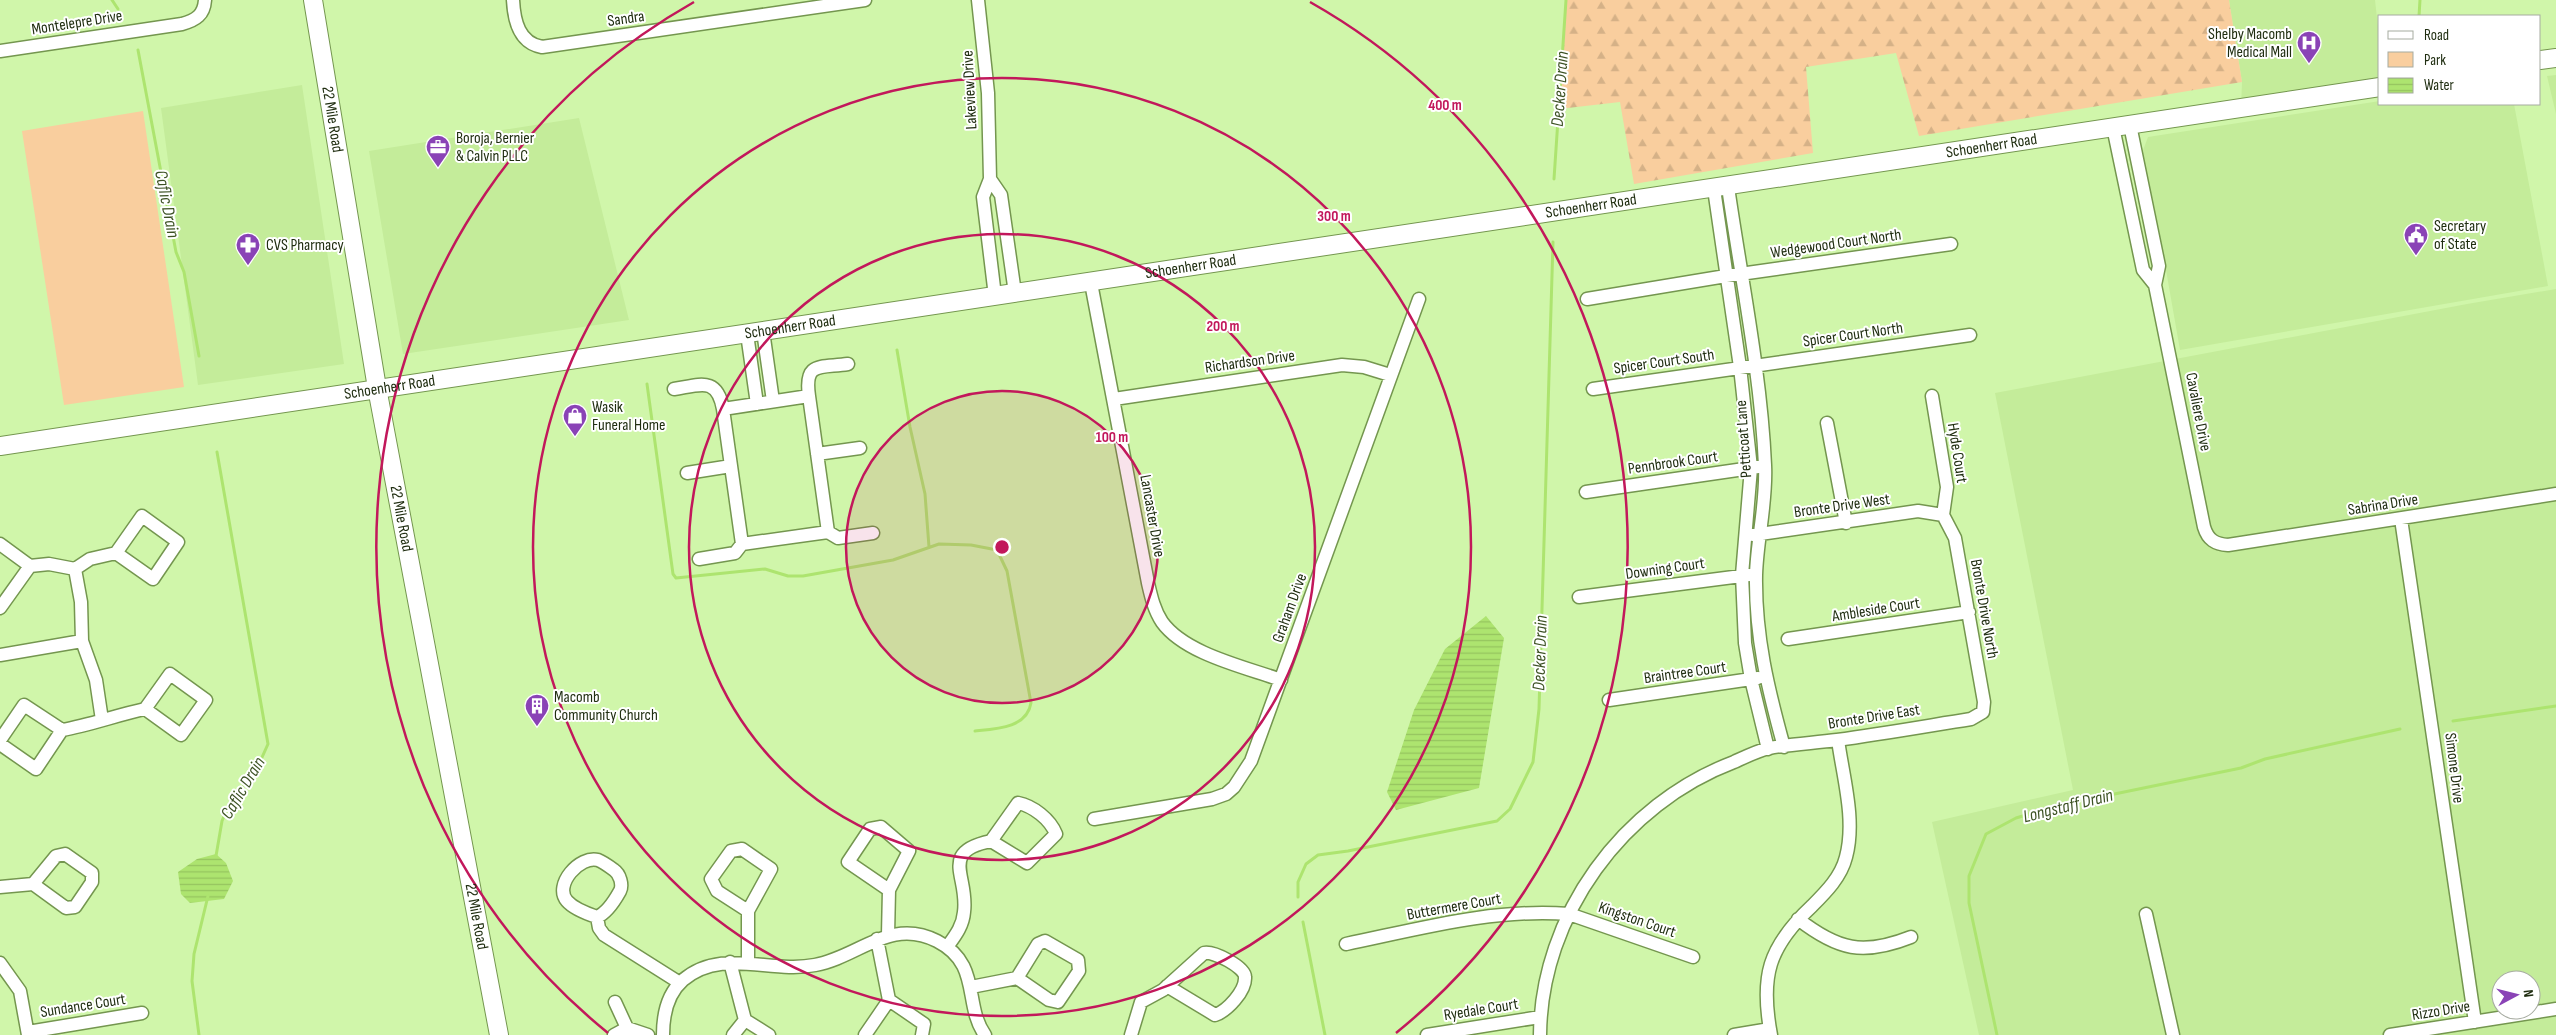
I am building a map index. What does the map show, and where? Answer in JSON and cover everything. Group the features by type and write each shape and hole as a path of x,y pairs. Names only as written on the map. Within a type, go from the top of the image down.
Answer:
{"street":[{"name":"Montelepre Drive","path":"0,51 182,24 200,15 204,9 205,0"},
{"name":"22 Mile Road","path":"313,0 377,388 498,1035"},
{"name":"Sandra","path":"513,0 520,32 527,42 542,48 865,0"},
{"name":"Lakeview Drive","path":"978,0 988,93 990,179 983,197 995,296"},
{"path":"2541,60 2556,58"},
{"name":"Schoenherr Road","path":"0,446 1721,188 2378,87"},
{"name":"Cavaliere Drive","path":"2122,126 2143,270 2155,285 2204,527 2206,534 2214,543"},
{"name":"Lakeview Drive","path":"990,179 1001,195 1015,293"},
{"name":"Petticoat Lane","path":"1721,188 1740,274 1754,365 1766,467 1756,574 1758,626 1765,677 1784,746"},
{"name":"Petticoat Lane","path":"1721,188 1726,276 1740,367 1751,468 1742,575 1745,643 1751,679 1768,748"},
{"name":"Wedgewood Court North","path":"1587,299 1726,276 1951,244"},
{"name":"Lancaster Drive","path":"1091,283 1148,583 1158,616 1170,632 1195,648 1282,680"},
{"name":"Graham Drive","path":"1094,820 1203,801 1226,794 1239,782 1251,761 1282,680 1390,375 1419,299"},
{"path":"755,332 773,401"},
{"path":"755,332 757,404"},
{"name":"Spicer Court North","path":"1740,367 1970,335"},
{"path":"828,532 807,378 814,369 848,364"},
{"name":"Richardson Drive","path":"1114,399 1342,365 1364,367 1390,375"},
{"name":"Spicer Court South","path":"1593,389 1740,367"},
{"path":"674,389 708,385 715,388 719,393 723,409 742,544"},
{"path":"723,409 809,396"},
{"name":"Hyde Court","path":"1932,396 1947,487 1943,515"},
{"path":"1827,423 1846,523"},
{"path":"817,454 860,448"},
{"path":"687,473 731,466"},
{"name":"Pennbrook Court","path":"1586,492 1766,467"},
{"name":"Sabrina Drive","path":"2214,543 2228,545 2556,494"},
{"name":"Bronte Drive West","path":"1745,536 1918,512 1943,515"},
{"name":"Bronte Drive North","path":"1943,515 1955,538 1984,702 1983,712"},
{"path":"0,544 30,566 49,564 75,569 90,560 116,553 142,516 178,542 153,579 116,553"},
{"name":"Simone Drive","path":"2400,519 2475,1022"},
{"path":"699,559 735,553 742,544 828,532 838,538 873,533"},
{"path":"0,608 30,566"},
{"path":"75,569 82,602 82,641 96,680 102,720"},
{"name":"Downing Court","path":"1579,597 1756,574"},
{"name":"Ambleside Court","path":"1788,639 1969,612"},
{"path":"0,655 82,641"},
{"path":"0,744 36,769 62,730 114,715 145,709 170,674 206,700 181,735 145,709"},
{"name":"Braintree Court","path":"1609,700 1765,677"},
{"path":"0,740 24,705 62,730"},
{"name":"Bronte Drive East","path":"1540,1035 1540,1017 1548,971 1569,914 1603,858 1626,831 1676,790 1703,775 1768,748 1838,740 1971,719 1983,712"},
{"path":"1734,1035 1770,1032 1766,999 1767,972 1776,948 1798,919 1830,888 1846,858 1849,841 1849,813 1838,740"},
{"path":"947,947 960,930 964,911 959,866 961,858 969,847 991,841 1018,803 1026,805 1045,818 1053,826 1056,834 1027,863 991,841"},
{"path":"865,1035 889,1000 883,937 889,890 909,851 880,827 870,829 848,862 889,890"},
{"path":"748,911 717,891 711,879 731,851 742,849 771,869 748,911 748,964"},
{"path":"0,888 33,884 66,908 75,907 92,882 92,873 66,854 56,856 33,884"},
{"path":"587,860 598,860 617,872 621,882 621,890 604,914 597,917 567,901 564,893 564,883 579,863 587,860"},
{"name":"Buttermere Court","path":"1346,944 1486,916 1536,912 1569,914"},
{"name":"Kingston Court","path":"1569,914 1693,957"},
{"path":"2146,914 2174,1035"},
{"path":"597,917 599,928 606,937 680,983"},
{"path":"1798,919 1825,938 1845,946 1862,948 1887,945 1911,937"},
{"path":"664,1035 665,1010 673,991 680,983 700,969 718,963 730,962 814,966 834,960 883,937 917,935 947,947 963,965 972,987 979,1021 985,1035"},
{"path":"972,987 1017,978 1049,1000 1058,1002 1079,971 1078,960 1045,941 1038,944 1017,978"},
{"path":"1131,1035 1141,1002 1167,986 1204,952 1216,954 1244,971 1246,976 1244,984 1230,1007 1214,1014 1167,986"},
{"path":"730,962 745,1020 769,1035"},
{"path":"0,963 20,991 28,1033"},
{"path":"889,1000 924,1024 922,1035"},
{"path":"615,1002 627,1028"},
{"name":"Rizzo Drive","path":"2390,1035 2556,1009"},
{"name":"Sundance Court","path":"28,1033 142,1013"},
{"name":"Ryedale Court","path":"1427,1035 1540,1017"},
{"path":"733,1035 745,1020"},
{"path":"614,1035 627,1028 648,1035"}],"shaded area":[{"name":"Shelby Macomb Medical Mall","path":"2229,0 2375,0 2378,27 2378,84 2241,108 2242,82"},
{"path":"2556,75 2556,114 2547,76"},
{"path":"302,85 344,364 198,385 161,108"},
{"path":"2378,101 2378,105 2514,105 2548,286 2180,350 2159,230 2142,153 2148,137"},
{"path":"579,118 629,320 403,354 369,151"},
{"path":"2556,289 2556,1035 1979,1035 1932,822 2073,790 1995,393"}],"green space":[{"path":"1566,0 2229,0 2242,82 1919,136 1896,53 1806,67 1813,153 1634,184 1620,102 1559,109"},
{"path":"143,111 184,387 64,405 22,131"}],"water":[{"path":"1486,616 1504,638 1479,788 1396,810 1387,792 1414,710 1445,649"},
{"path":"216,854 226,863 233,881 224,899 190,903 181,894 178,872 197,859"}],"waterway":[{"name":"Caflic Drain","path":"112,0 118,9"},
{"name":"Decker Drain","path":"1554,179 1566,0"},
{"name":"Longstaff Drain","path":"2419,15 2420,0"},
{"name":"Caflic Drain","path":"138,50 176,252 184,272 199,356"},
{"name":"Decker Drain","path":"1298,897 1298,882 1306,864 1318,855 1348,851 1497,821 1510,809 1533,762 1539,709 1553,242"},
{"path":"897,350 910,427 925,494 929,547"},
{"path":"647,384 673,574 676,578 765,569 788,576 803,576 893,560 939,544 971,545 997,550 1007,571 1031,703 1024,718 1017,722 1001,728 975,731"},
{"name":"Caflic Drain","path":"216,856 222,821 227,809 259,764 268,744 217,452"},
{"path":"2453,721 2556,706"},
{"name":"Longstaff Drain","path":"1997,1035 1969,903 1969,876 1986,834 2016,818 2056,806 2241,768 2265,759 2400,729"},
{"name":"Caflic Drain","path":"199,1035 192,981 194,954 208,896"},
{"name":"Decker Drain","path":"1303,922 1325,1035"}],"place":[{"name":"Shelby Macomb Medical Mall","path":"2309,64"},
{"name":"Boroja, Bernier & Calvin PLLC","path":"438,168"},
{"name":"Secretary of State","path":"2416,256"},
{"name":"CVS Pharmacy","path":"248,266"},
{"name":"Wasik Funeral Home","path":"575,437"},
{"name":"Macomb Community Church","path":"537,727"}]}
